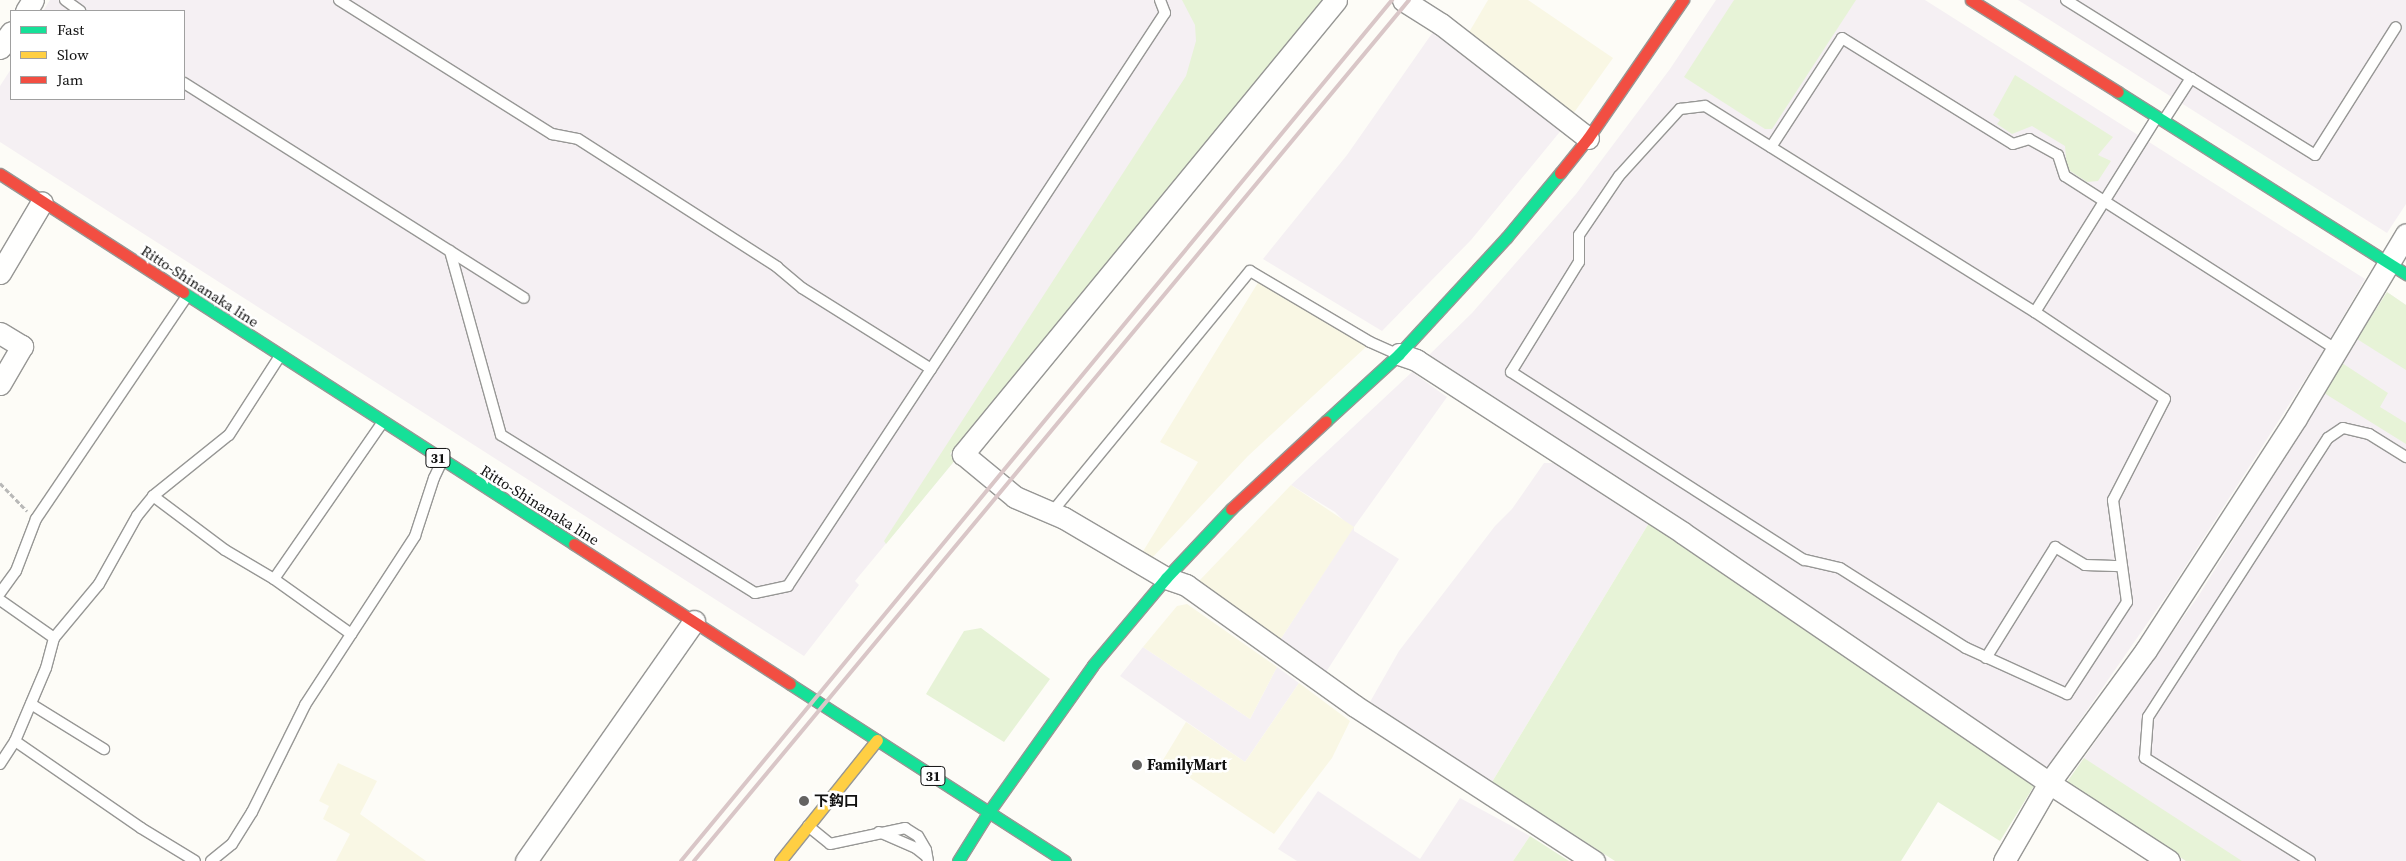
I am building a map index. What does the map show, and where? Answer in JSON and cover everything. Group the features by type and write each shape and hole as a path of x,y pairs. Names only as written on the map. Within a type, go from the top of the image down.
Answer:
{"street":[{"path":"1336,0 962,454 1015,497 1052,512 1166,578 1186,586 1355,706 1594,861"},
{"path":"1403,0 1441,24 1588,138"},
{"path":"958,861 988,812 1093,665 1166,578 1244,496 1399,354 1506,238 1588,138 1683,0"},
{"path":"1971,0 2406,274"},
{"path":"0,48 10,33"},
{"name":"Ritto-Shinanaka line","path":"0,174 442,461 694,621 1065,861"},
{"path":"0,273 42,202"},
{"path":"2004,861 2049,783 2146,650 2337,350 2387,262 2406,234"},
{"path":"0,333 22,346 0,384"},
{"path":"1399,354 1416,360 1683,533 2049,783 2169,861"},
{"path":"526,861 694,621"},
{"path":"782,857 877,740"}],"lane":[{"path":"65,0 79,10"},
{"path":"339,0 552,134 578,139 776,267 802,288 931,369"},
{"path":"450,251 501,435 755,593 788,586 1156,28 1165,13 1160,0"},
{"path":"2066,0 2315,156 2396,27"},
{"path":"1771,147 1842,38 2013,144 2029,139 2058,154 2065,176 2337,350"},
{"path":"2035,312 2104,201 2160,119 2191,78"},
{"path":"185,84 524,298"},
{"path":"1705,106 1771,147 2035,312 2165,399 2113,500 2127,602 2067,694 1966,648 1840,568 1804,560 1511,372 1579,262 1579,235 1619,176 1680,109 1705,106"},
{"path":"1052,512 1250,271 1370,342 1399,354"},
{"path":"0,594 16,571 36,519 187,295"},
{"path":"0,764 15,741 31,704 52,654 54,638 98,584 137,516 153,496 229,435 281,356"},
{"path":"274,579 383,422"},
{"path":"2310,861 2145,758 2148,718 2328,438 2343,428 2368,434 2406,457"},
{"path":"211,861 232,844 252,812 305,705 415,536 434,478 442,461"},
{"path":"153,496 225,550 274,579 351,634"},
{"path":"1986,658 2055,547 2085,565 2122,566"},
{"path":"0,600 54,638"},
{"path":"31,704 104,749"},
{"path":"15,741 141,828 196,861"},
{"path":"808,825 830,844 879,832 905,828 918,836 927,858"},
{"path":"782,857 794,861"}],"path":[{"path":"0,483 36,519"}],"shaded area":[{"path":"50,0 1326,0 950,454 956,459 855,581 859,585 804,656 0,142 0,86 10,71 10,100 185,100 185,10 44,10"},
{"path":"1488,0 1528,0 1613,58 1573,114 1468,34"},
{"path":"1716,0 1925,0 2365,279 2322,353 2171,589 2047,768 1662,506 1428,356 1472,313 1576,194 1670,69"},
{"path":"2018,0 2406,0 2406,204 2387,233"},
{"path":"1433,32 1563,128 1471,240 1382,331 1263,259 1347,155"},
{"path":"1259,281 1367,346 1248,456 1151,559 1142,553 1198,462 1160,442"},
{"path":"2387,292 2406,305 2406,861 2186,861 2067,782 2199,595"},
{"path":"1412,372 1447,397 1354,527 1354,531 1399,559 1326,672 1280,640 1352,529 1335,512 1291,485"},
{"path":"1544,463 1554,463 1649,523 1492,782 1370,702 1399,651 1495,526 1512,509"},
{"path":"1291,485 1354,527 1280,640 1199,581"},
{"path":"1187,604 1277,667 1250,719 1143,647 1177,606"},
{"path":"1143,647 1250,719 1277,667 1299,683 1245,762 1120,676"},
{"path":"1299,683 1350,721 1332,758 1274,834 1163,760 1186,722 1245,762"},
{"path":"338,763 377,781 360,814 426,861 336,861 350,834 323,819 329,806 319,801"},
{"path":"1318,791 1420,859 1460,798 1530,836 1513,861 1297,861 1278,849"}],"green space":[{"path":"1182,0 1326,0 950,454 956,459 886,544 884,541 1186,76 1196,41 1195,25"},
{"path":"1734,0 1856,0 1772,129 1765,129 1684,77"},
{"path":"2015,75 2113,137 2098,155 2111,161 2098,181 2087,182 2067,169 2065,146 2032,126 2012,134 1997,124 2000,120 1993,115"},
{"path":"2387,292 2406,305 2406,370 2357,339"},
{"path":"2342,363 2388,393 2380,407 2406,423 2406,444 2324,393"},
{"path":"1649,523 2034,786 2000,841 1938,802 1901,861 1615,861 1492,782"},
{"path":"981,628 1050,679 1004,742 926,694 964,631"},
{"path":"2084,758 2242,861 2186,861 2067,782"},
{"path":"1530,836 1569,861 1513,861"}],"railway":[{"path":"681,861 1392,0"},
{"path":"694,861 1409,0"}],"traffic: fast":[{"path":"2118,92 2406,274"},
{"path":"1326,421 1399,354 1506,238 1560,173"},
{"path":"183,292 574,544"},
{"path":"958,861 988,813 1093,665 1166,578 1231,509"},
{"path":"790,684 1065,861"}],"traffic: slow":[{"path":"780,861 877,740"}],"traffic: jam":[{"path":"1560,173 1588,138 1683,0"},
{"path":"1971,0 2118,92"},
{"path":"0,174 183,292"},
{"path":"1231,509 1326,421"},
{"path":"574,544 790,684"}],"place":[{"name":"FamilyMart","path":"1137,765"},
{"name":"下鈎口","path":"804,801"}]}
